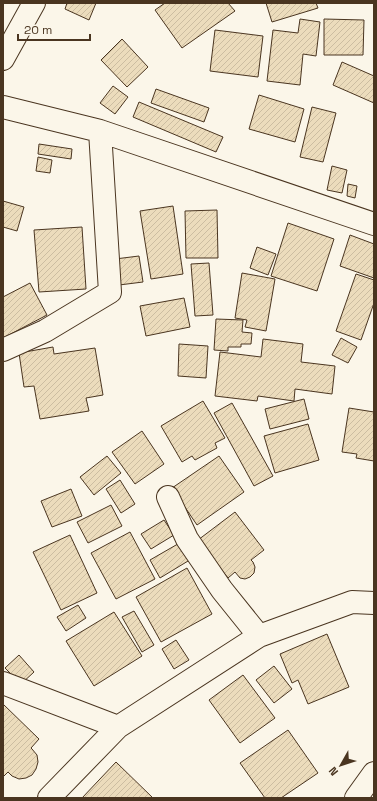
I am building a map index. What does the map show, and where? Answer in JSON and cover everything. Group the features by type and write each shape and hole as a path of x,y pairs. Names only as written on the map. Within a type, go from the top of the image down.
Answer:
{"street":[{"path":"3,59 34,3"},
{"path":"3,107 100,131 374,224"},
{"path":"3,350 45,331 110,292 100,131"},
{"path":"168,497 187,539 222,590 259,636"},
{"path":"49,798 118,727 259,636 352,602 374,603"},
{"path":"3,684 118,727"},
{"path":"356,798 374,773"}],"building":[{"path":"67,3 96,3 89,20 65,9"},
{"path":"165,3 228,3 235,11 182,48 155,10"},
{"path":"266,3 316,3 318,8 272,22"},
{"path":"300,19 320,22 316,56 303,54 300,85 267,81 273,30 298,33"},
{"path":"324,19 364,20 363,55 324,55"},
{"path":"215,30 263,36 258,77 210,71"},
{"path":"122,39 148,67 127,87 101,60"},
{"path":"342,62 374,76 374,103 333,85"},
{"path":"113,86 128,97 115,114 100,103"},
{"path":"156,89 209,108 204,122 151,103"},
{"path":"259,95 304,109 295,142 249,129"},
{"path":"139,102 223,137 216,152 133,117"},
{"path":"312,107 336,113 323,162 300,157"},
{"path":"39,144 72,149 71,159 38,154"},
{"path":"38,157 52,160 50,173 36,171"},
{"path":"332,166 347,170 342,193 327,190"},
{"path":"348,184 357,186 355,198 347,196"},
{"path":"3,201 24,207 17,231 3,227"},
{"path":"173,206 183,274 151,279 140,211"},
{"path":"217,210 218,258 186,258 185,211"},
{"path":"288,223 334,239 317,291 271,276"},
{"path":"82,227 86,289 39,292 34,230"},
{"path":"350,235 374,244 374,278 340,266"},
{"path":"257,247 276,254 268,275 250,268"},
{"path":"139,256 143,282 119,285 115,259"},
{"path":"209,263 213,315 195,316 191,264"},
{"path":"242,273 275,279 266,331 245,327 247,320 235,318"},
{"path":"356,274 374,280 374,303 361,340 336,331"},
{"path":"30,283 47,315 3,338 3,297"},
{"path":"184,298 190,327 146,336 140,306"},
{"path":"216,319 243,320 242,332 252,333 251,344 241,344 241,347 228,347 228,351 214,350"},
{"path":"341,338 357,347 348,363 332,355"},
{"path":"263,339 303,344 301,362 335,366 332,394 295,389 294,401 258,396 257,401 215,396 220,352 261,357"},
{"path":"179,344 208,346 206,378 178,376"},
{"path":"53,347 54,354 95,348 103,395 86,398 89,411 40,419 34,386 24,387 19,353"},
{"path":"304,399 309,419 270,429 265,409"},
{"path":"203,401 225,438 215,443 217,448 195,460 192,456 182,462 161,426"},
{"path":"232,403 273,476 254,486 214,413"},
{"path":"349,408 374,412 374,461 356,458 357,454 342,452"},
{"path":"308,424 319,460 275,473 264,436"},
{"path":"142,431 164,464 135,484 112,452"},
{"path":"107,456 121,473 94,495 80,477"},
{"path":"219,456 244,492 197,525 172,488"},
{"path":"120,480 135,504 121,513 106,489"},
{"path":"71,489 82,516 52,527 41,501"},
{"path":"111,505 122,526 88,543 77,522"},
{"path":"235,512 264,550 251,560 255,567 254,573 245,579 240,578 235,572 228,578 198,540"},
{"path":"164,520 174,535 151,549 141,534"},
{"path":"130,532 155,579 116,599 91,553"},
{"path":"70,535 97,593 61,610 33,552"},
{"path":"183,541 193,558 160,578 150,560"},
{"path":"187,568 212,614 161,642 136,597"},
{"path":"78,605 86,618 66,631 57,617"},
{"path":"134,611 154,645 142,652 122,617"},
{"path":"114,612 142,656 94,686 66,641"},
{"path":"327,634 349,687 308,704 298,680 292,683 280,654"},
{"path":"176,640 189,660 174,669 162,649"},
{"path":"19,655 34,672 21,684 5,668"},
{"path":"274,666 292,689 274,703 256,680"},
{"path":"243,675 275,718 240,743 209,700"},
{"path":"3,704 39,739 31,748 37,755 38,762 36,769 32,775 26,778 19,779 12,776 8,772 3,777"},
{"path":"288,730 318,773 281,798 265,798 240,763"},
{"path":"116,762 153,798 82,798"}]}
